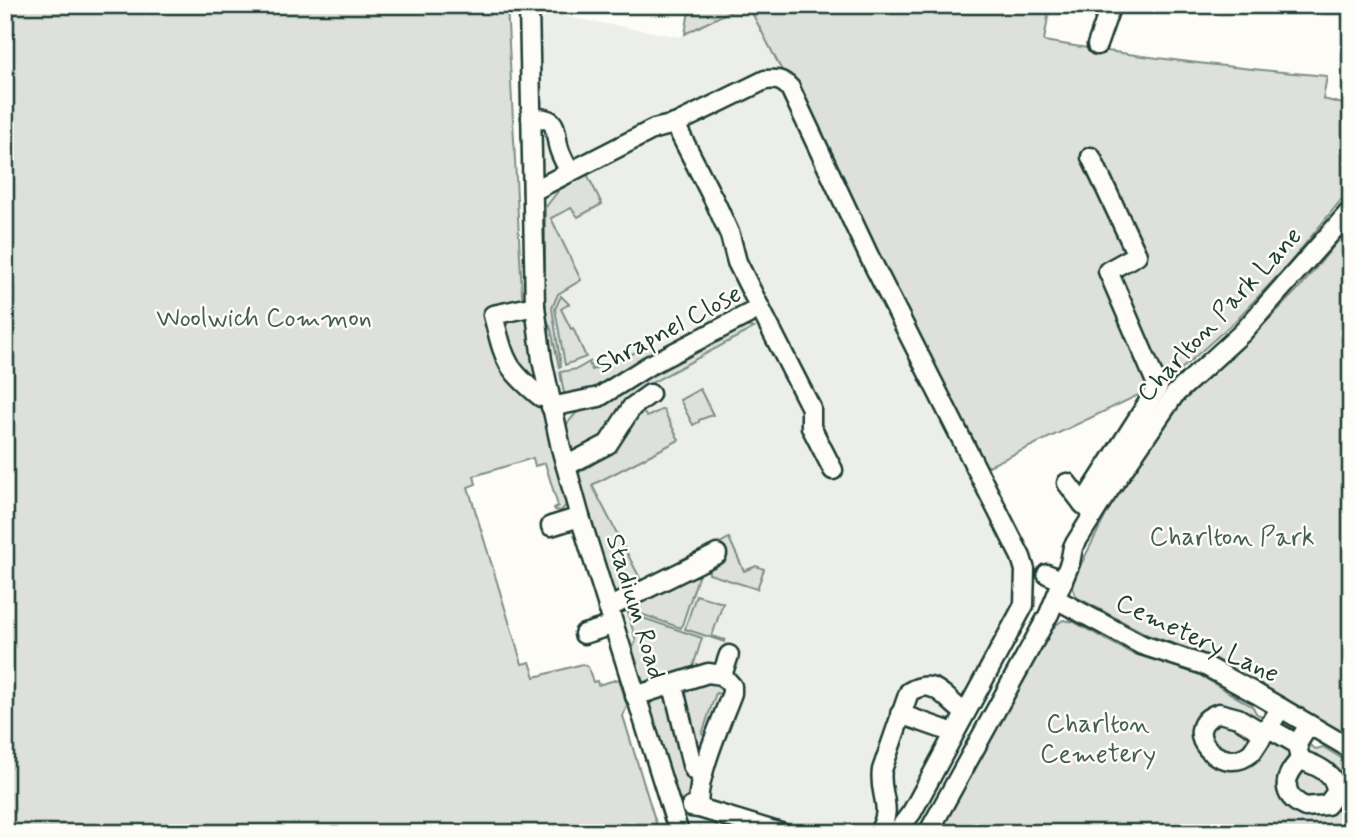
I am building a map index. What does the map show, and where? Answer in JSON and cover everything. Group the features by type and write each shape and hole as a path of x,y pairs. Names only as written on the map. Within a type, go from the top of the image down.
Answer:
{"street":[{"name":"Stadium Road","path":"529,5 535,306 550,401 580,517 679,833"},
{"path":"1097,45 1111,5"},
{"path":"533,191 654,129 675,124 765,80 784,81 790,88 869,256 1021,557 1025,570 1024,605 912,812 896,833"},
{"path":"531,118 547,118 551,121 557,131 558,148 570,172"},
{"path":"675,124 716,204 730,235 737,262 760,308"},
{"path":"1067,483 1088,515 1158,387 1108,271 1137,255 1091,157"},
{"name":"Charlton Park Lane","path":"928,833 1056,599 1055,578 1070,563 1073,547 1088,515 1175,394 1252,323 1351,211"},
{"path":"535,306 493,315 508,365 518,378 550,401"},
{"name":"Shrapnel Close","path":"550,401 599,397 648,366 760,308 811,408 811,427 833,470"},
{"path":"566,466 608,444 632,408 650,394"},
{"path":"551,526 580,517"},
{"path":"584,634 717,554"},
{"name":"Cemetery Lane","path":"1056,599 1142,646 1204,665 1351,749"},
{"path":"722,675 729,655"},
{"path":"635,696 708,673 722,675 732,686 732,693 703,774 698,793 699,808"},
{"path":"673,685 692,765 695,771 703,774"},
{"path":"878,833 886,817 887,804 881,770 909,692 921,686 934,687 965,713"},
{"path":"1281,708 1265,730 1299,752 1309,725"},
{"path":"900,714 954,733"},
{"path":"673,814 685,808 699,808 781,833"}],"shaded area":[{"path":"742,5 748,5 987,467 1033,580 1030,619 909,833 684,833 686,821 681,802 675,799 623,624 615,612 570,454 562,417 565,412 564,397 557,394 547,330 541,316 538,12 680,37"}],"green space":[{"name":"Woolwich Common","path":"5,5 507,5 522,294 544,417 568,503 561,511 555,510 558,506 545,463 535,466 533,458 474,476 476,484 468,487 522,664 530,662 535,677 582,664 588,667 593,682 597,681 598,685 619,679 627,706 623,716 659,833 5,833"},
{"path":"690,5 742,5 685,34"},
{"path":"748,5 1050,5 1044,41 1185,61 1327,76 1323,99 1351,106 1351,188 1288,265 1235,321 1168,381 987,467"},
{"path":"587,174 602,204 578,217 571,208 551,218 581,280 558,294 552,308 561,366 559,367 545,314 545,208 559,190"},
{"name":"Charlton Park","path":"1351,225 1351,738 1201,653 1148,635 1076,597 1071,584 1111,505 1180,404 1240,349 1302,285"},
{"path":"561,296 569,304 561,309 586,357 565,365 555,309"},
{"path":"740,325 754,328 638,390 622,405 600,439 576,452 571,450 565,426 576,413 585,410 584,406 623,389"},
{"path":"649,345 654,355 610,382 585,393 564,393 560,372 577,369 591,361 589,363 592,370 600,366 602,369"},
{"path":"700,389 713,415 693,425 680,400"},
{"path":"663,409 679,440 592,485 645,588 615,599 577,474 593,464 592,461 635,413 641,410 647,417"},
{"path":"729,538 744,571 756,566 764,569 757,589 709,574 709,571 701,568 681,628 621,607 719,554 715,546"},
{"path":"696,595 723,603 712,636 725,642 685,629"},
{"path":"628,613 702,638 692,670 649,684 641,681 633,661 636,641"},
{"name":"Charlton Cemetery","path":"1063,620 1074,622 1131,653 1196,673 1316,749 1323,747 1351,764 1351,833 939,833 1053,627"},
{"path":"710,679 723,684 724,695 716,693 702,734 711,737 699,760 681,692 685,687"},
{"path":"660,695 668,700 671,706 691,788 686,800 681,801 674,791 649,707"}]}
